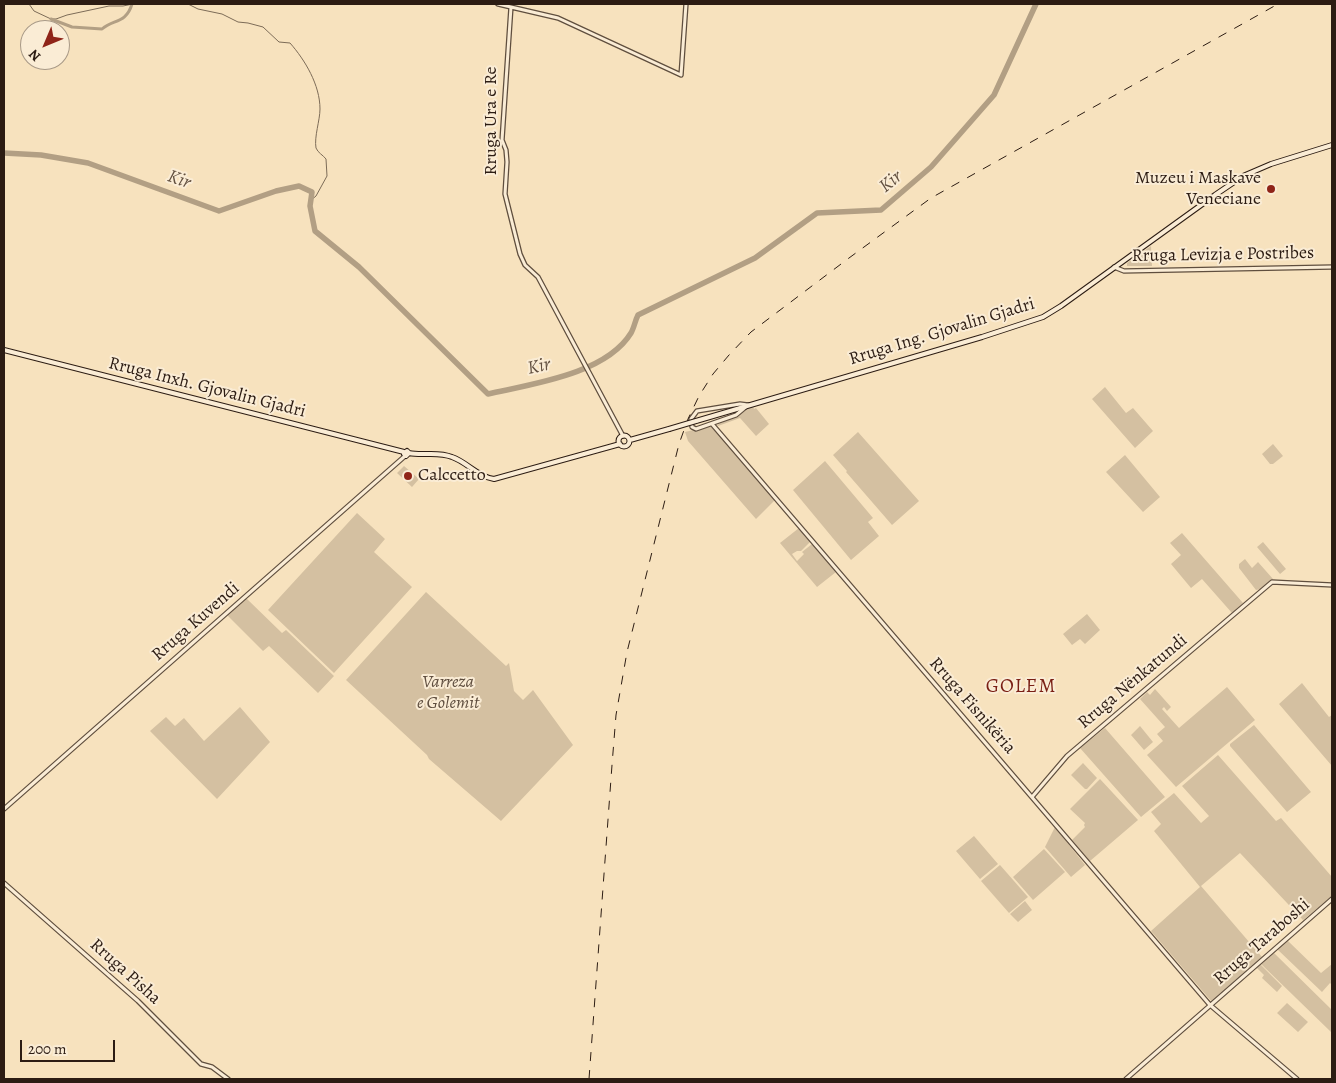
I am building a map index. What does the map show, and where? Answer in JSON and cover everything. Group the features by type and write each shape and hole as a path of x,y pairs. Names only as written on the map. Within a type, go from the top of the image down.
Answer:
{"main road":[{"name":"Rruga Ing. Gjovalin Gjadri","path":"630,440 972,340 1044,317 1243,176 1271,164 1332,146"},
{"name":"Rruga Inxh. Gjovalin Gjadri","path":"4,350 406,454 436,454 453,457 485,476 494,479 620,444"},
{"path":"623,436 630,440 626,446 620,444 620,438 623,436"}],"street":[{"path":"498,4 558,18 681,75 686,4"},
{"name":"Rruga Ura e Re","path":"511,7 502,140 506,150 505,194 522,261 538,278 623,436"},
{"name":"Rruga Levizja e Postribes","path":"1114,267 1124,271 1332,267"},
{"path":"748,404 736,415 694,429 691,421 697,411 748,404"},
{"name":"Rruga Fisnikëria","path":"712,424 1210,1006 1297,1079"},
{"name":"Rruga Kuvendi","path":"4,810 406,454"},
{"name":"Rruga Nënkatundi","path":"1032,798 1067,756 1272,582 1332,586"},
{"name":"Rruga Pisha","path":"4,883 138,1000 201,1064 212,1067 228,1079"},
{"name":"Rruga Taraboshi","path":"1126,1079 1332,899"}],"green space":[{"path":"1151,246 1152,266 1127,266 1127,263"},
{"path":"1105,387 1126,413 1133,408 1153,431 1135,448 1092,399"},
{"path":"753,406 769,424 756,436 740,418 717,425"},
{"path":"710,426 728,444 775,500 756,519 688,441 685,432"},
{"path":"858,432 919,501 892,525 833,455"},
{"path":"1273,444 1283,456 1273,464 1270,464 1262,454"},
{"path":"1125,455 1160,497 1143,512 1106,472"},
{"path":"825,461 873,518 868,522 879,536 851,560 793,490"},
{"name":"Calccetto","path":"404,466 419,479 412,487 397,473"},
{"path":"357,513 385,539 374,552 412,587 334,673 268,610"},
{"path":"799,528 810,542 801,551 792,554 797,561 804,554 802,552 812,544 836,572 817,587 780,543"},
{"path":"1182,533 1243,603 1232,613 1202,579 1191,588 1171,564 1181,555 1170,543"},
{"path":"1263,542 1286,569 1280,574 1257,547"},
{"path":"1245,559 1252,568 1258,562 1273,579 1261,589 1256,590 1239,568 1239,564"},
{"name":"Varreza e Golemit","path":"426,592 506,666 509,663 514,691 523,700 533,690 573,745 501,821 429,759 427,755 346,680"},
{"path":"246,598 282,633 286,630 334,676 318,693 269,646 263,651 227,615"},
{"path":"1087,614 1100,630 1085,644 1080,639 1072,645 1063,634"},
{"path":"1302,683 1329,717 1332,715 1332,766 1279,704"},
{"path":"1227,687 1255,720 1176,787 1147,755 1163,741 1157,734 1165,727 1140,699 1147,692 1150,695 1155,689 1171,707 1167,711 1164,707 1162,709 1179,728"},
{"path":"240,707 270,742 217,799 150,731 166,717 175,726 184,718 204,741"},
{"path":"1254,725 1311,792 1287,812 1230,746 1230,744"},
{"path":"1140,726 1153,742 1144,750 1131,735"},
{"path":"1105,728 1165,797 1141,817 1080,748"},
{"path":"1218,755 1276,821 1281,818 1332,877 1332,896 1303,920 1240,853 1201,886 1262,957 1212,1002 1151,931 1200,887 1154,831 1161,824 1151,812 1174,793 1201,823 1209,816 1182,786"},
{"path":"1083,763 1097,778 1087,789 1071,775"},
{"path":"1100,779 1138,820 1090,861 1072,840 1085,827 1085,823 1070,809"},
{"path":"1055,827 1085,865 1071,877 1045,847"},
{"path":"974,836 998,864 980,879 956,851"},
{"path":"1044,849 1065,872 1033,900 1013,877"},
{"path":"1000,865 1028,897 1009,913 981,881"},
{"path":"1025,901 1032,910 1018,922 1010,914"},
{"path":"1287,940 1321,973 1332,964 1332,985 1330,983 1322,992 1277,949"},
{"path":"1274,953 1332,1010 1331,1032 1261,964"},
{"path":"1260,964 1282,986 1277,992 1262,978 1264,975 1257,968"},
{"path":"1287,1003 1308,1022 1298,1032 1277,1013"}],"waterway":[{"path":"29,4 34,11 51,19 109,6 133,4"},
{"path":"51,19 72,27 102,29 123,18 132,4"},
{"path":"188,4 198,9 222,14 238,22 263,27 279,42 290,43 311,73 320,109 316,148 326,159 327,176 316,196 310,201"},
{"name":"Kir","path":"4,153 41,155 88,163 219,211 276,191 299,186 312,192 310,206 315,231 359,267 488,394 546,381 586,368 619,347 631,333 638,315 755,258 817,213 881,210 931,167 994,95 1036,4"}],"railway":[{"path":"589,1079 616,715 627,652 679,444 699,396 713,374 751,332 931,198 1278,4"}],"place":[{"name":"Muzeu i Maskave Veneciane","path":"1271,189"},
{"name":"Calccetto","path":"408,476"}],"district":[{"name":"GOLEM","path":"1021,687"}]}
